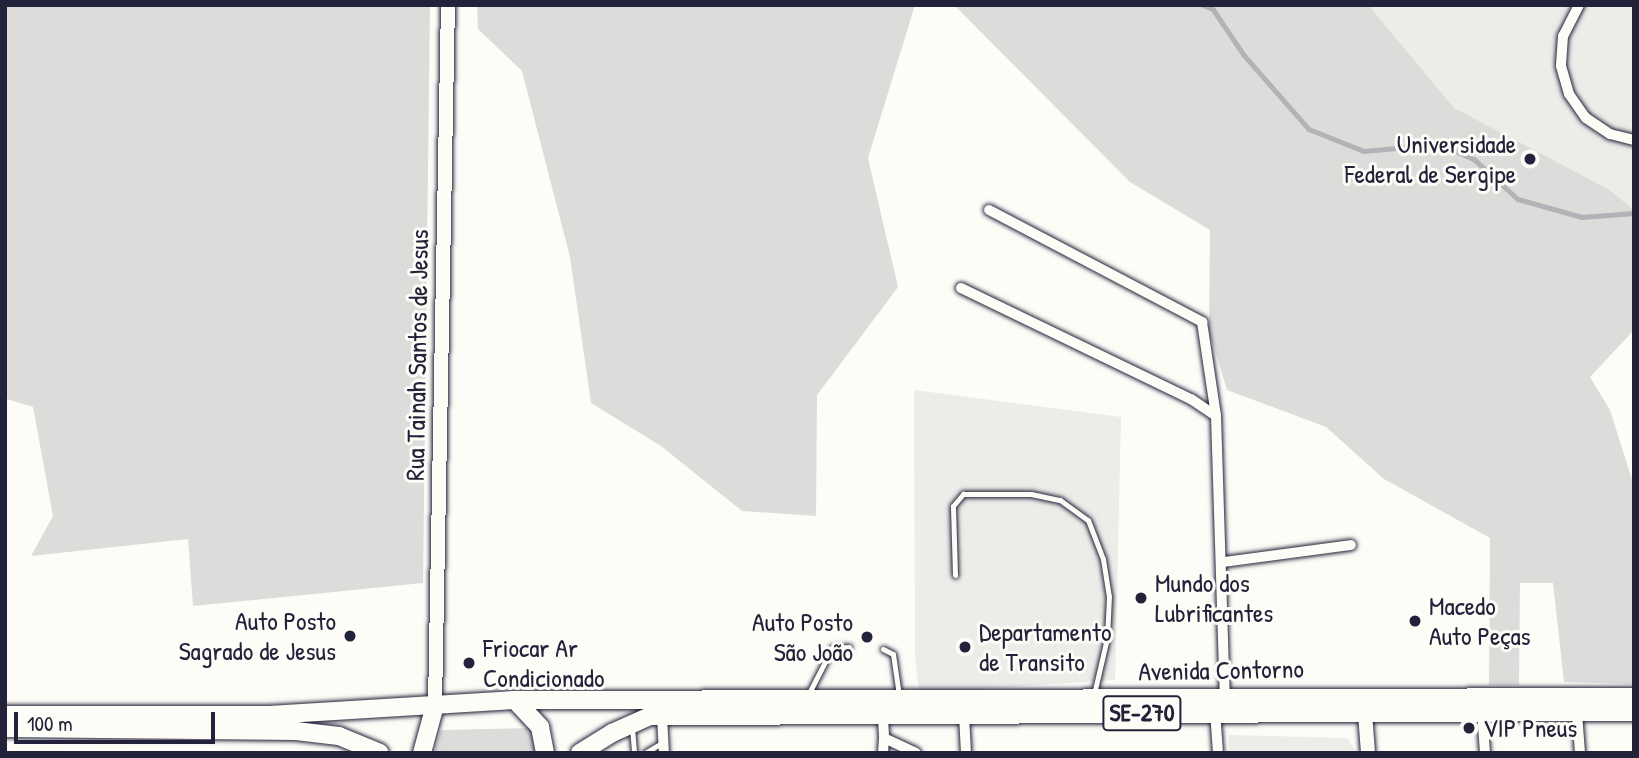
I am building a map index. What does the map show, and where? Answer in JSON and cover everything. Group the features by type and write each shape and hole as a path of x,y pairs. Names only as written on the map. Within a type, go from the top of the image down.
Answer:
{"main road":[{"name":"Avenida Contorno","path":"514,700 900,701 1225,696 1634,696"},
{"name":"SE-270","path":"5,715 270,715 514,700"},
{"path":"514,700 540,727 545,753"},
{"path":"422,753 435,705"},
{"name":"Avenida Contorno","path":"656,716 883,717 1215,711 1634,712"},
{"name":"SE-270","path":"580,753 631,724 656,716"},
{"path":"5,728 296,731 339,736 380,753"}],"street":[{"name":"Rua Tainah Santos de Jesus","path":"435,705 448,5"},
{"path":"1579,5 1563,36 1561,66 1569,94 1586,118 1611,134 1634,140"},
{"path":"989,210 1200,318 1216,416 1224,562 1225,696"},
{"path":"961,288 1191,398 1216,416"},
{"path":"1224,562 1351,545"},
{"path":"1215,711 1218,753"},
{"path":"1482,712 1485,753"},
{"path":"1365,713 1368,753"},
{"path":"1577,713 1580,753"},
{"path":"964,715 966,753"},
{"path":"656,716 663,748"},
{"path":"883,717 883,753"},
{"path":"884,738 916,753"}],"lane":[{"path":"955,575 953,506 963,494 1040,496 1060,500 1088,520 1103,559 1109,596 1107,638 1093,697"},
{"path":"806,700 824,657 831,648 849,647"},
{"path":"883,649 893,654 900,701"},
{"path":"631,724 634,753"},
{"path":"645,753 663,748"}],"shaded area":[{"path":"5,5 430,5 423,583 193,606 188,539 31,556 53,516 33,407 7,399"},
{"path":"477,5 915,5 868,158 898,287 817,395 816,516 742,511 661,446 591,403 570,257 522,71 478,29"},
{"path":"954,5 1368,5 1454,108 1608,189 1634,210 1634,330 1590,377 1610,410 1634,486 1634,684 1564,682 1553,583 1520,583 1519,685 1489,685 1490,538 1384,479 1326,427 1227,390 1209,331 1210,230 1130,182"},
{"name":"Universidade Federal de Sergipe","path":"1231,5 1634,5 1634,326"},
{"path":"914,390 1121,417 1115,680 919,693 915,656"},
{"path":"532,728 536,753 434,753 441,730"},
{"path":"1229,735 1347,738 1357,753 1229,753"}],"waterway":[{"path":"1203,5 1213,9 1244,55 1309,129 1364,151 1440,144 1474,159 1518,199 1582,217 1634,213"}],"place":[{"name":"Universidade Federal de Sergipe","path":"1530,159"},
{"name":"Mundo dos Lubrificantes","path":"1141,598"},
{"name":"Macedo Auto Peças","path":"1415,621"},
{"name":"Auto Posto Sagrado de Jesus","path":"350,636"},
{"name":"Auto Posto São João","path":"867,637"},
{"name":"Departamento de Transito","path":"965,647"},
{"name":"Friocar Ar Condicionado","path":"469,663"},
{"name":"VIP Pneus","path":"1469,728"}]}
